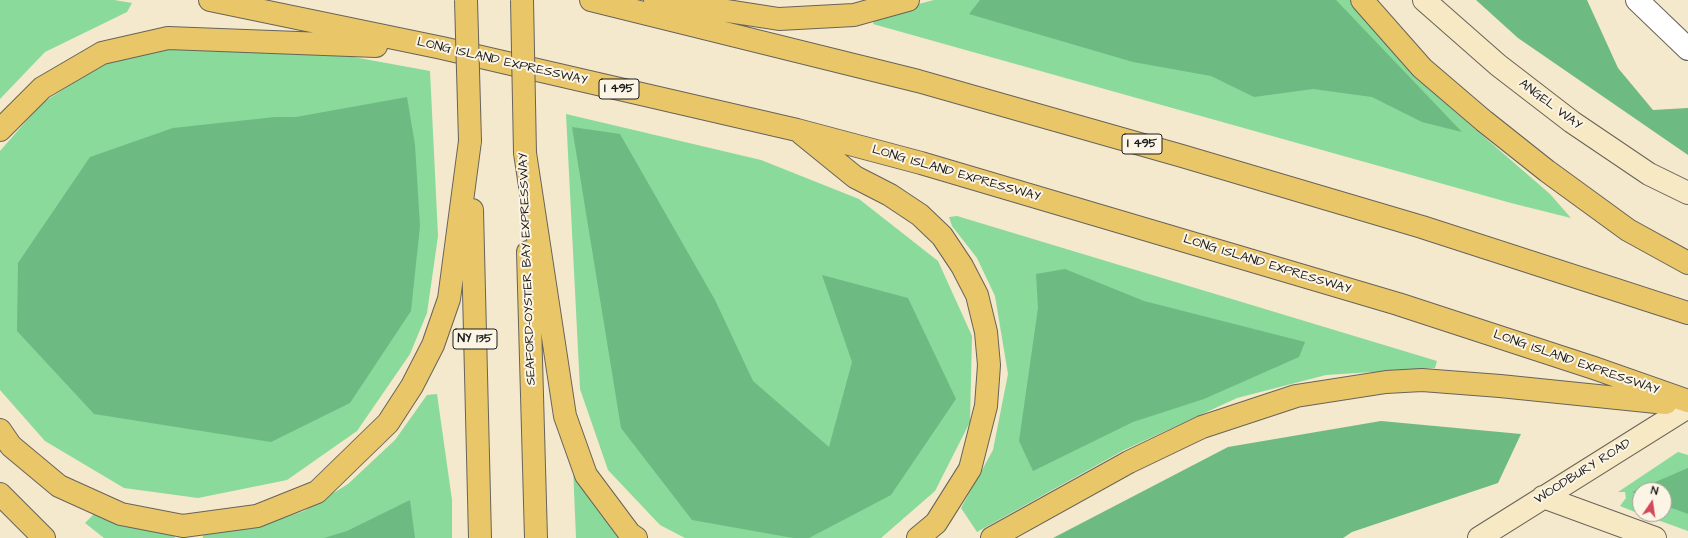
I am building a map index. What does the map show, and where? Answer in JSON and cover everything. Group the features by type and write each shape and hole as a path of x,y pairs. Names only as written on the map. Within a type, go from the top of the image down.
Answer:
{"highway":[{"name":"LONG ISLAND EXPRESSWAY","path":"210,0 442,48 797,130 921,162 1383,300 1594,368 1688,401"},
{"name":"NY 135","path":"466,0 480,538"},
{"name":"SEAFORD-OYSTER BAY EXPRESSWAY","path":"522,0 536,538"},
{"name":"I 495","path":"591,0 918,81 1182,156 1422,227 1687,313"},
{"path":"655,0 779,19 854,15 908,0"},
{"path":"1362,0 1422,68 1484,121 1547,171 1628,230 1688,263"},
{"path":"0,130 42,88 102,53 168,38 442,48"},
{"path":"797,130 855,177 890,195 920,215 942,236 962,266 977,296 986,332 990,365 986,406 970,469 936,523 918,538"},
{"path":"0,430 11,446 59,486 121,514 184,526 257,516 317,492 388,423 412,386 433,345 449,299 470,141"},
{"path":"525,153 565,416 586,475 630,534 636,538"},
{"path":"992,538 1129,462 1202,427 1296,396 1386,382 1422,380 1688,406"},
{"path":"0,494 44,538"},
{"path":"0,508 37,538"}],"main road":[{"name":"ANGEL WAY","path":"1424,0 1498,66 1572,122 1649,174 1688,193"},
{"name":"WOODBURY ROAD","path":"1479,538 1688,406"},
{"path":"1543,497 1655,538"}],"street":[{"path":"1637,0 1688,49"}],"green space":[{"path":"0,0 114,0 132,3 127,12 45,52 0,99"},
{"path":"934,0 1351,0 1362,14 1452,109 1550,194 1571,218 1511,203 873,24 876,15"},
{"path":"980,0 1336,0 1462,132 1422,122 1372,97 1313,89 1254,97 1211,76 1133,62 969,14"},
{"path":"1476,0 1587,0 1618,68 1653,110 1688,108 1688,155 1518,38"},
{"path":"173,45 337,54 430,71 438,236 427,313 410,354 357,431 287,480 198,498 124,488 45,441 0,390 0,151 42,103 102,65"},
{"path":"407,97 415,145 420,226 411,311 350,403 271,442 94,414 17,331 18,263 90,157 173,128 275,117 296,117"},
{"path":"566,114 761,160 859,199 938,261 972,336 970,422 935,491 881,538 685,538 660,525 608,470 580,389"},
{"path":"572,127 620,134 715,300 753,381 829,447 852,362 822,275 908,298 956,399 891,495 809,538 793,538 692,520 621,428"},
{"path":"957,216 1437,361 1435,368 1326,375 1237,398 1124,450 977,532 961,508 993,450 1008,374 995,296 977,258 952,226 949,217"},
{"path":"1065,269 1144,301 1305,342 1299,357 1204,399 1133,422 1033,471 1019,441 1038,308 1036,274"},
{"path":"437,394 452,500 452,538 203,538 202,531 254,528 304,511 348,484 395,440 427,395"},
{"path":"1381,421 1521,434 1498,483 1352,532 1343,538 1053,538 1228,447"},
{"path":"1678,452 1688,455 1688,531 1663,522 1672,522 1672,482 1633,482"},
{"path":"573,466 625,538 576,538"},
{"path":"1688,468 1688,514 1672,508 1672,482 1655,482"},
{"path":"1632,483 1632,511 1620,506 1626,498 1625,492 1618,492"},
{"path":"410,500 415,538 324,538 347,531"},
{"path":"98,510 154,527 174,536 175,538 104,538 85,523"}]}
